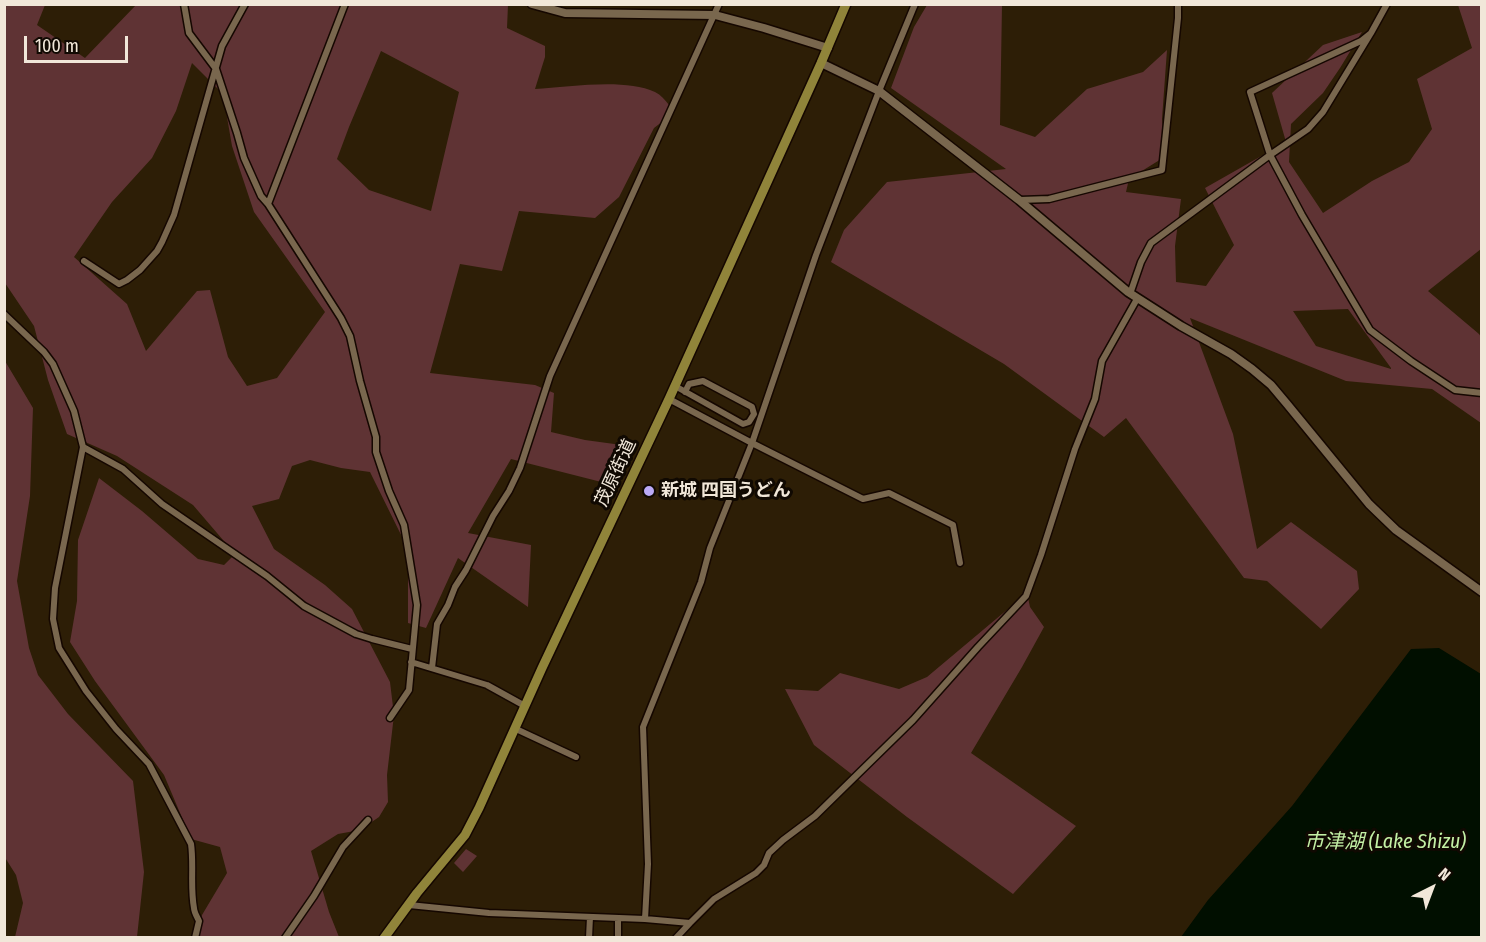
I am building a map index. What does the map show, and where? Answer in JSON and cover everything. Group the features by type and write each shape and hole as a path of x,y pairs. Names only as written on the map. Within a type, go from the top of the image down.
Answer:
{"main road":[{"name":"茂原街道","path":"384,938 465,835 479,808 675,386 846,4"}],"street":[{"path":"184,4 189,33 216,69 244,158 261,196 341,318 350,336 376,437 376,452 389,491 404,525 417,605 409,690 390,718"},
{"path":"84,261 119,284 140,270 157,251 174,215 222,46 245,4"},
{"path":"268,204 345,4"},
{"path":"532,4 565,13 714,15 828,48"},
{"path":"432,668 437,624 520,468 550,376 719,4"},
{"path":"645,919 648,864 643,727 701,582 710,548 752,443 816,255 915,4"},
{"path":"1019,200 1048,199 1162,170 1178,4"},
{"path":"676,938 714,899 756,873 764,865 769,853 815,816 853,780 913,720 1026,596 1075,449 1095,399 1102,362 1134,296 1141,262 1151,243 1308,129 1323,112 1387,4"},
{"path":"1371,33 1360,41 1250,92 1270,155 1370,330 1455,390 1482,393"},
{"path":"821,63 879,91 1019,200 1134,296 1252,369 1271,385 1369,504 1396,530 1482,592"},
{"path":"4,314 44,352 53,364 74,411 83,447 55,588 54,619 57,642 86,692 116,729 150,765 191,844 194,910 199,921 195,938"},
{"path":"675,386 685,393 743,424 749,422 754,414 752,407 703,381 689,384 685,393"},
{"path":"669,399 863,499 889,493 953,525 960,563"},
{"path":"83,447 123,469 162,504 267,576 304,606 356,634 412,649"},
{"path":"411,662 486,685 525,706"},
{"path":"516,729 576,757"},
{"path":"285,938 314,896 343,847 368,820"},
{"path":"409,905 489,913 690,922"},
{"path":"589,938 590,917"},
{"path":"618,918 618,938"}],"shaded area":[{"path":"4,5 45,5 37,25 85,58 136,5 508,5 507,28 545,46 545,57 535,89 596,84 628,85 655,92 669,105 667,118 654,128 619,197 595,218 519,211 502,271 460,264 430,373 535,385 554,393 551,432 585,440 629,446 617,486 511,459 468,533 531,545 528,607 458,558 426,628 408,623 408,549 370,472 310,460 292,466 279,499 252,506 274,549 325,585 352,609 390,682 394,715 387,775 388,802 379,817 360,830 338,834 311,851 339,937 196,937 202,915 227,873 220,847 191,839 164,775 95,681 70,642 77,601 78,540 99,478 198,559 224,565 235,554 193,505 117,456 67,434 48,380 34,326 5,283","holes":["381,51 459,92 431,211 369,190 337,159","192,63 223,94 232,146 254,212 325,312 277,378 247,386 228,357 210,290 197,291 146,351 127,304 74,257 112,202 152,158 176,111"]},
{"path":"927,5 1002,5 1000,125 1035,137 1087,89 1143,72 1167,50 1162,119 1166,156 1129,179 1126,192 1181,199 1175,246 1176,282 1206,286 1234,245 1205,188 1286,142 1272,93 1323,45 1362,32 1323,93 1291,124 1289,162 1323,213 1372,181 1409,162 1432,129 1417,79 1472,48 1458,5 1481,5 1481,249 1428,291 1481,337 1481,423 1432,389 1346,381 1190,318 1233,434 1257,549 1291,522 1357,571 1359,589 1321,629 1267,581 1244,578 1126,418 1104,437 1004,364 831,262 844,230 887,182 1006,169 891,88 914,27","holes":["1348,309 1391,368 1316,346 1293,311"]},
{"path":"5,361 33,408 30,496 17,581 29,648 38,675 68,714 133,781 144,872 137,937 15,937 23,903 16,875 4,856"},
{"path":"1027,593 1030,607 1044,627 971,753 1076,826 1013,894 907,817 814,745 785,689 818,691 840,673 899,689 927,677"},
{"path":"466,849 477,856 463,872 454,863"}],"water":[{"name":"市津湖 (Lake Shizu)","path":"1439,648 1481,674 1481,937 1181,937 1208,900 1292,806 1411,649"}],"place":[{"name":"新城 四国うどん","path":"649,491"}]}
